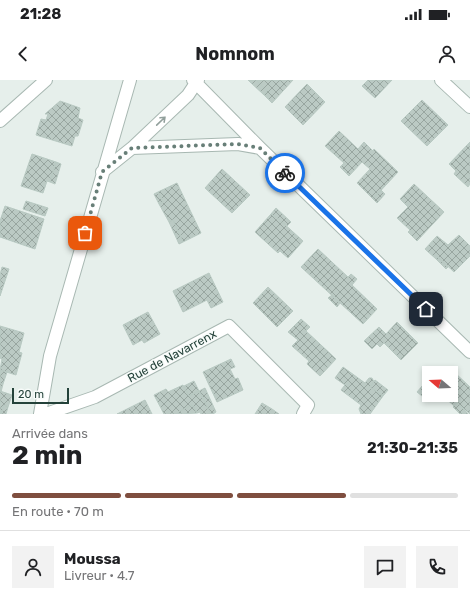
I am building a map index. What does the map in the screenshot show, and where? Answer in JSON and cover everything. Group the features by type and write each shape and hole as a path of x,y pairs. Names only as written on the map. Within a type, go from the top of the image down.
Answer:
{"street":[{"path":"0,121 46,80"},
{"path":"40,414 50,356 102,172 130,80"},
{"path":"441,80 470,107"},
{"path":"102,172 132,148 188,95 196,81 260,148 470,352"},
{"path":"132,148 238,144 260,148"},
{"name":"Rue de Navarrenx","path":"46,414 95,396 229,326 308,405 303,414"}],"building":[{"path":"248,80 256,80 267,91 264,95"},
{"path":"256,80 293,80 272,103 264,95 267,91"},
{"path":"368,80 392,80 375,98 362,86"},
{"path":"307,84 325,102 303,125 285,107"},
{"path":"422,100 448,125 427,146 401,121"},
{"path":"60,101 80,108 78,118 83,120 78,136 75,136 72,146 36,135 41,119 46,120 48,114 45,114"},
{"path":"339,131 358,149 364,142 373,151 374,149 398,172 373,199 357,183 370,169 362,162 349,176 340,167 344,163 325,146"},
{"path":"470,142 470,184 468,187 454,174 456,171 449,164"},
{"path":"32,154 56,162 50,182 47,181 43,193 21,186"},
{"path":"56,162 61,164 55,184 50,182"},
{"path":"222,169 250,195 232,213 205,188"},
{"path":"177,183 201,233 183,242 173,220 169,222 159,204 163,202 158,192"},
{"path":"414,184 444,212 417,241 408,232 410,230 397,218 408,207 400,199"},
{"path":"381,190 385,194 377,203 373,199"},
{"path":"158,192 163,202 159,204 154,194"},
{"path":"26,201 48,208 45,216 23,209"},
{"path":"5,206 44,219 35,249 0,237 0,221"},
{"path":"276,208 291,222 287,226 271,214"},
{"path":"271,214 303,241 288,258 280,251 278,253 255,232"},
{"path":"173,220 183,242 179,244 169,222"},
{"path":"459,235 470,246 470,256 454,272 438,257 436,259 425,249 437,236 448,245"},
{"path":"318,249 348,277 351,274 357,279 352,285 377,309 363,324 301,267"},
{"path":"438,257 448,267 446,269 436,259"},
{"path":"2,267 9,269 0,296 0,275"},
{"path":"209,273 223,302 211,308 207,300 183,312 173,291"},
{"path":"268,287 293,311 277,327 253,303"},
{"path":"332,295 340,303 337,307 328,298"},
{"path":"148,312 160,334 144,343 142,340 133,345 123,325"},
{"path":"301,319 310,327 306,331 336,359 320,376 307,364 309,361 292,346 298,340 288,332"},
{"path":"397,322 418,343 401,360 384,343 380,347 377,344 372,349 364,341 379,327 386,334"},
{"path":"0,326 24,333 19,352 22,353 16,375 0,370 2,359 0,358"},
{"path":"231,359 235,367 230,369 235,379 238,378 243,390 217,402 203,372"},
{"path":"343,367 365,383 369,378 372,378 374,382 370,387 383,396 370,414 361,414 359,409 361,405 341,390 345,385 335,378"},
{"path":"0,370 7,372 3,384 0,383"},
{"path":"458,376 470,387 470,414 457,403 454,406 450,402 458,402"},
{"path":"375,380 388,390 383,396 370,387"},
{"path":"194,381 199,391 189,396 184,386"},
{"path":"0,383 3,384 1,392 0,391"},
{"path":"183,385 189,396 199,391 211,414 201,414 200,412 197,413 192,405 178,412 179,414 164,414 154,395 166,389 168,392"},
{"path":"422,386 422,396 417,392"},
{"path":"205,388 216,412 213,414 211,414 199,391"},
{"path":"0,391 12,395 8,407 4,405 1,414 0,414"},
{"path":"145,400 152,414 117,414"},
{"path":"262,403 272,409 279,414 255,414"},
{"path":"457,403 468,414 460,414 453,407"},
{"path":"4,405 8,407 6,414 1,414"},
{"path":"192,405 197,413 179,414 178,412"}],"way so far":[{"path":"85,233 102,172 132,148 238,144 260,148 285,173"}],"route":[{"path":"285,173 426,309"}]}
